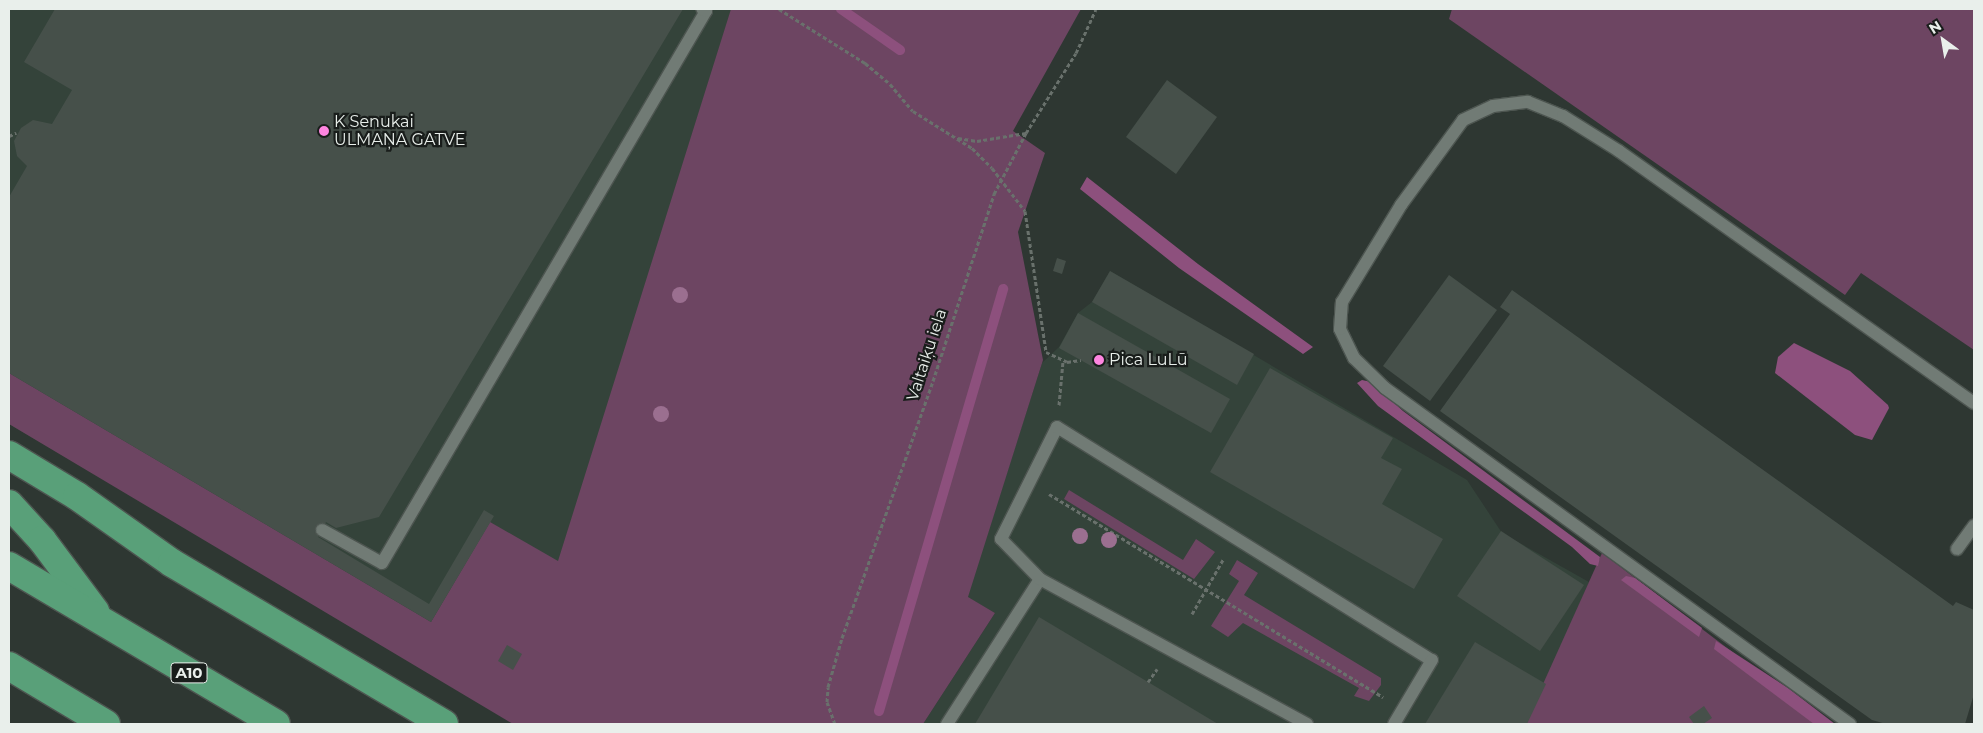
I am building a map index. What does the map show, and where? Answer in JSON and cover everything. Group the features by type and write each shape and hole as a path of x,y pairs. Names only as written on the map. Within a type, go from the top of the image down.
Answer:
{"highway":[{"path":"9,455 77,496 172,563 444,724"},
{"path":"9,504 42,540 103,622"},
{"name":"A10","path":"9,566 276,724"},
{"path":"9,666 106,724"}],"lane":[{"path":"322,530 382,563 706,11 702,9"},
{"path":"1850,724 1385,388 1354,358 1340,329 1342,302 1401,205 1463,120 1493,106 1528,102 1563,116 1619,151 1974,403"},
{"path":"1307,724 1040,579 1002,539 1056,427 1432,660 1394,724"},
{"path":"1957,549 1974,526"},
{"path":"947,724 1040,579"}],"path":[{"path":"780,9 865,63 890,84 913,111 972,148 1001,180 1025,211 1046,352 1063,360 1081,360"},
{"name":"Valtaiķu iela","path":"835,724 827,702 828,687 842,638 933,381 977,241 1001,180 1026,133 1072,60 1096,9"},
{"path":"954,138 978,140 1026,133"},
{"path":"9,136 16,134"},
{"path":"1056,427 1063,360"},
{"path":"1029,482 1205,591 1403,709"},
{"path":"1192,614 1235,538"}],"shaded area":[{"path":"9,9 749,9 509,718 9,424"},
{"path":"731,9 1081,9 1013,131 1045,153 1018,232 1043,360 968,597 995,613 923,724 513,724 9,424 9,373 431,622 490,522 558,561"},
{"path":"1452,9 1974,9 1974,350 1861,273 1845,295 1449,19"},
{"path":"1087,177 1198,264 1313,347 1303,354 1179,268 1080,189"},
{"path":"1110,271 1467,480 1502,533 1589,582 1527,724 923,724 995,613 967,597 1042,363 1059,347 1078,313 1092,302"},
{"path":"1794,343 1850,371 1888,405 1889,408 1872,440 1855,435 1775,373 1778,357"},
{"path":"1362,380 1371,382 1403,411 1600,557 1598,566 1590,564 1572,547 1378,406 1357,383"},
{"path":"1069,490 1183,560 1196,539 1215,552 1194,579 1064,499"},
{"path":"1602,553 1827,724 1525,724"},
{"path":"1237,560 1258,573 1244,595 1381,678 1381,685 1369,701 1354,696 1359,688 1243,623 1228,637 1211,626 1239,581 1229,574"},
{"path":"1626,576 1635,578 1702,628 1699,637 1621,580"},
{"path":"1716,641 1788,688 1835,724 1814,724 1714,649"}],"building":[{"path":"55,9 683,9 379,517 336,528 326,522 318,537 429,604 484,510 494,516 431,622 9,373 9,197 27,166 17,156 14,141 21,128 33,120 52,124 72,90 24,62"},
{"path":"1167,80 1217,117 1176,174 1126,137"},
{"path":"1057,258 1066,261 1062,274 1053,271"},
{"path":"1110,271 1254,354 1237,385 1092,302"},
{"path":"1449,275 1497,310 1430,401 1383,366"},
{"path":"1512,290 1953,606 1956,602 1974,610 1974,694 1965,724 1886,724 1872,720 1440,411 1510,314 1500,307"},
{"path":"1078,313 1230,399 1211,433 1059,348"},
{"path":"1270,368 1393,438 1381,458 1402,469 1382,504 1443,539 1414,589 1210,472"},
{"path":"1501,531 1584,585 1540,651 1457,596"},
{"path":"1039,617 1148,682 1218,724 975,724"},
{"path":"1475,642 1546,684 1527,724 1425,724"},
{"path":"507,645 522,654 513,670 498,661"},
{"path":"1704,706 1712,718 1703,724 1694,724 1689,717"}],"waterway":[{"path":"841,9 900,50"},
{"path":"879,711 1003,289"}],"place":[{"name":"K Senukai ULMAŅA GATVE","path":"324,131"},
{"name":"Pica LuLū","path":"1099,360"}]}
